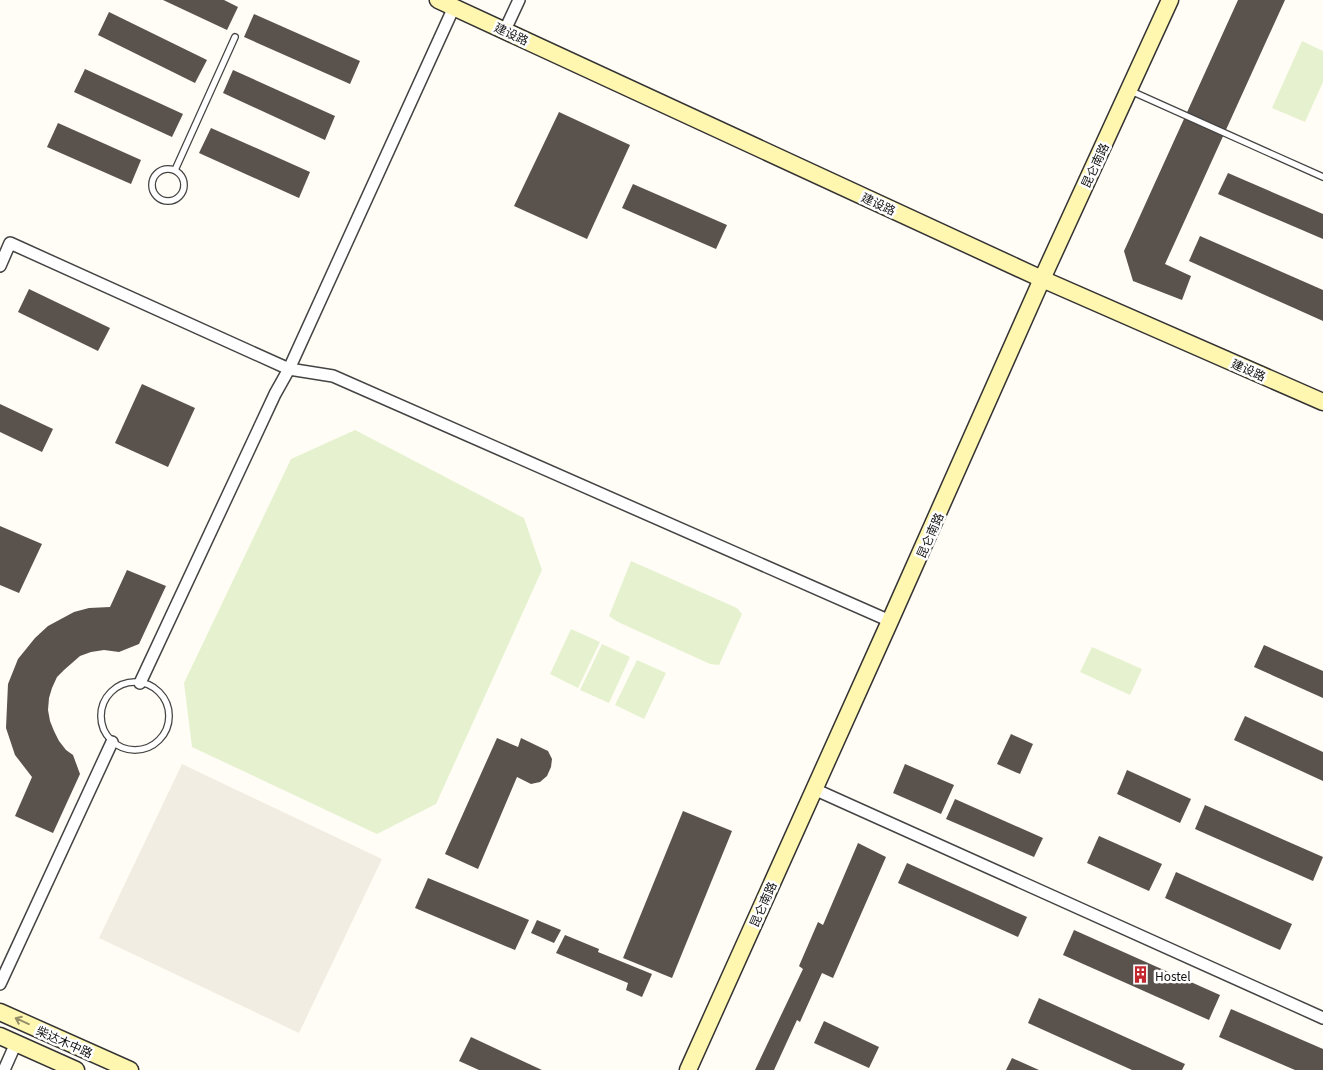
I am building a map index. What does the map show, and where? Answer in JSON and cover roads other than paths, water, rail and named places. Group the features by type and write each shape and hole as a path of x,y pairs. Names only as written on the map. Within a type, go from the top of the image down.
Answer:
{"main road":[{"name":"建设路","path":"438,0 1042,279 1323,402"},
{"name":"昆仑南路","path":"688,1070 1042,279 1170,0"},
{"name":"柴达木中路","path":"0,1012 130,1070"},
{"name":"柴达木中路","path":"0,1036 76,1070"}],"street":[{"path":"506,30 519,0"},
{"path":"140,682 275,394 289,369 454,7"},
{"path":"0,266 10,243 289,369 333,376 890,621"},
{"path":"0,984 112,742"},
{"path":"814,789 1323,1018"},
{"path":"4,1070 16,1043"}],"lane":[{"path":"175,170 235,37"},
{"path":"1129,90 1323,177"},
{"path":"162,170 175,170 183,180 182,192 173,201 160,200 152,191 151,184 153,178 162,170"},
{"path":"140,682 149,685 160,693 167,704 169,717 166,731 159,741 147,749 134,751 121,748 112,742 102,728 100,715 103,702 111,691 122,684 140,682"}],"place":[{"name":"Hostel","path":"1141,975"}]}
